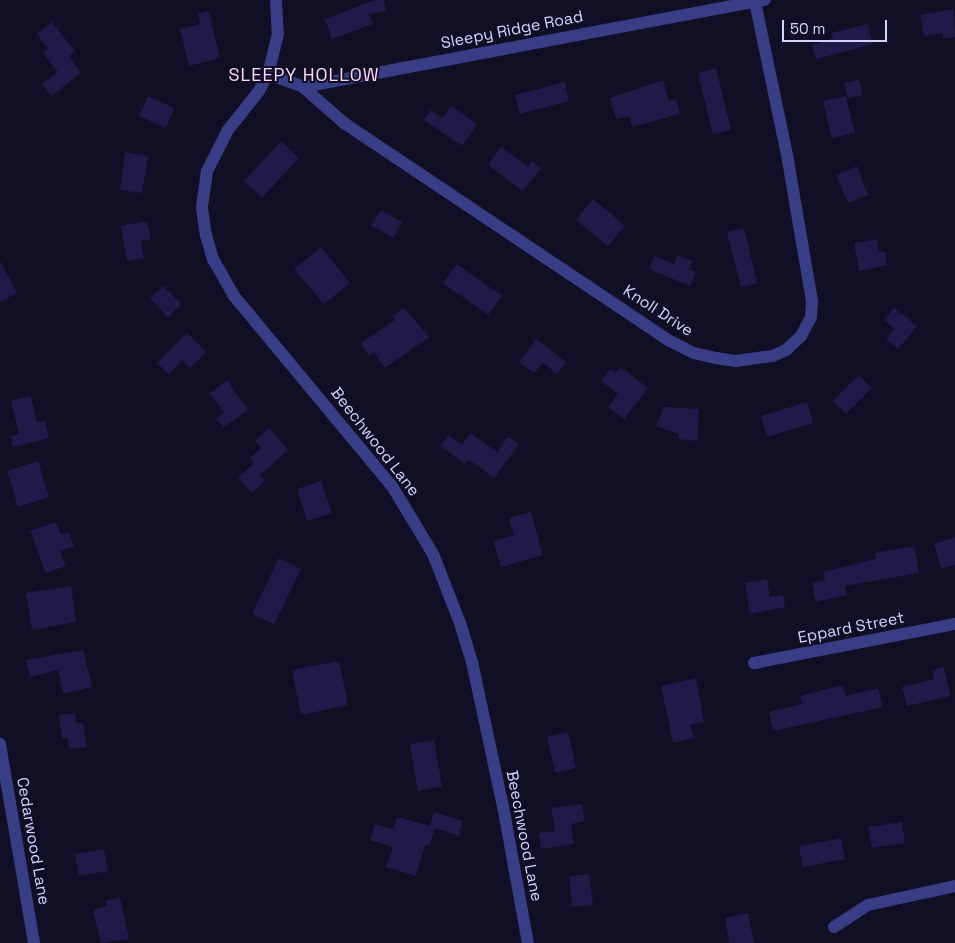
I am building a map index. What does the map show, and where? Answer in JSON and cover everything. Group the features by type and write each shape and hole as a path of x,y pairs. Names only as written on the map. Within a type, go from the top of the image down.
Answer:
{"street":[{"name":"Beechwood Lane","path":"276,0 278,34 268,74 259,91 228,130 207,171 202,208 212,259 234,296 392,486 433,554 455,607 472,662 528,943"},
{"name":"Sleepy Ridge Road","path":"303,87 760,1"},
{"name":"Knoll Drive","path":"303,87 352,129 670,341 694,353 736,361 773,356 786,350 801,336 811,317 812,301 760,1"},
{"path":"268,74 303,87"},
{"name":"Eppard Street","path":"754,663 955,624"},
{"name":"Cedarwood Lane","path":"0,744 34,943"},
{"path":"834,927 868,905 955,886"}],"building":[{"path":"375,0 384,0 386,11 369,14 373,24 332,39 325,19"},
{"path":"954,9 955,37 943,39 942,33 924,36 920,15"},
{"path":"209,11 220,58 189,66 180,29 200,24 198,14"},
{"path":"52,22 75,51 69,56 81,73 51,96 42,84 58,72 43,53 48,49 37,34"},
{"path":"868,24 873,44 816,59 812,45 833,39 831,33"},
{"path":"716,68 731,130 713,134 698,73"},
{"path":"663,80 669,101 676,99 680,114 632,127 629,116 616,119 610,98"},
{"path":"859,80 863,95 848,98 844,83"},
{"path":"565,82 569,101 520,114 515,95"},
{"path":"148,96 174,108 166,128 139,116"},
{"path":"846,96 855,133 832,138 823,101"},
{"path":"451,106 477,124 462,146 424,120 431,110 443,118"},
{"path":"281,141 299,158 262,198 244,181"},
{"path":"501,147 528,167 532,161 541,168 523,191 488,165"},
{"path":"125,152 148,156 142,193 120,190"},
{"path":"857,166 868,195 848,203 836,175"},
{"path":"593,199 625,226 608,246 576,220"},
{"path":"381,210 402,222 393,238 371,225"},
{"path":"147,221 151,239 141,241 144,258 127,261 121,226"},
{"path":"744,228 757,283 741,287 727,232"},
{"path":"877,239 879,252 885,251 887,265 859,271 854,243"},
{"path":"321,247 350,283 324,304 294,269"},
{"path":"677,255 692,261 689,269 696,272 690,286 649,269 654,256 674,264"},
{"path":"0,261 17,293 0,302"},
{"path":"457,264 502,296 488,315 443,283"},
{"path":"163,286 181,304 168,317 150,298"},
{"path":"404,308 429,337 385,368 374,352 369,356 361,343 395,320 392,316"},
{"path":"894,308 917,326 898,349 886,339 894,329 884,320"},
{"path":"187,333 206,352 190,368 182,360 169,374 157,363"},
{"path":"536,339 566,362 557,374 543,363 534,373 519,362"},
{"path":"621,367 648,388 624,419 608,407 618,394 601,381 610,369 615,373"},
{"path":"859,375 872,388 846,414 833,401"},
{"path":"227,380 248,410 223,428 216,418 224,413 210,393"},
{"path":"31,396 37,422 45,421 49,438 13,447 11,436 19,434 11,401"},
{"path":"807,402 813,423 767,437 761,416"},
{"path":"664,407 699,409 697,441 678,439 679,434 656,426"},
{"path":"269,428 288,450 260,475 265,481 252,493 238,478 254,463 250,458 261,448 255,441"},
{"path":"470,433 497,452 508,437 519,444 494,478 468,459 465,464 440,446 448,435 462,445"},
{"path":"38,461 49,497 18,507 7,471"},
{"path":"321,481 332,513 307,521 297,489"},
{"path":"531,512 543,555 501,567 493,541 514,535 509,518"},
{"path":"56,522 61,535 68,532 74,546 60,551 66,566 46,573 30,531"},
{"path":"955,537 955,565 941,569 934,544"},
{"path":"914,546 919,573 845,586 847,595 816,602 812,583 825,580 823,572 876,559 875,553"},
{"path":"279,558 301,569 274,624 252,614"},
{"path":"767,579 770,597 783,595 785,607 750,614 745,583"},
{"path":"71,586 76,622 32,630 26,593"},
{"path":"83,650 92,687 63,694 58,670 30,677 26,660"},
{"path":"339,661 348,705 301,715 292,670"},
{"path":"944,667 950,696 907,706 902,687 934,679 932,670"},
{"path":"696,678 704,722 690,725 694,738 673,743 661,686"},
{"path":"843,685 846,696 878,688 883,707 773,731 769,712 802,704 800,696"},
{"path":"75,713 76,723 83,723 87,747 69,749 68,738 62,738 59,715"},
{"path":"568,732 576,768 555,773 547,737"},
{"path":"434,740 442,786 418,791 410,744"},
{"path":"582,804 585,821 571,824 574,844 541,849 539,833 555,831 551,808"},
{"path":"434,812 463,821 459,836 435,828 429,846 425,845 416,876 386,867 393,847 370,840 375,824 393,829 397,817 430,826"},
{"path":"902,822 905,843 872,848 868,827"},
{"path":"841,838 845,859 803,867 799,846"},
{"path":"104,849 108,871 79,876 75,854"},
{"path":"589,874 593,905 572,907 569,876"},
{"path":"120,897 129,939 101,943 93,910 107,906 106,901"},
{"path":"748,913 754,943 729,943 725,918"}],"district":[{"name":"SLEEPY HOLLOW","path":"304,75"}]}
